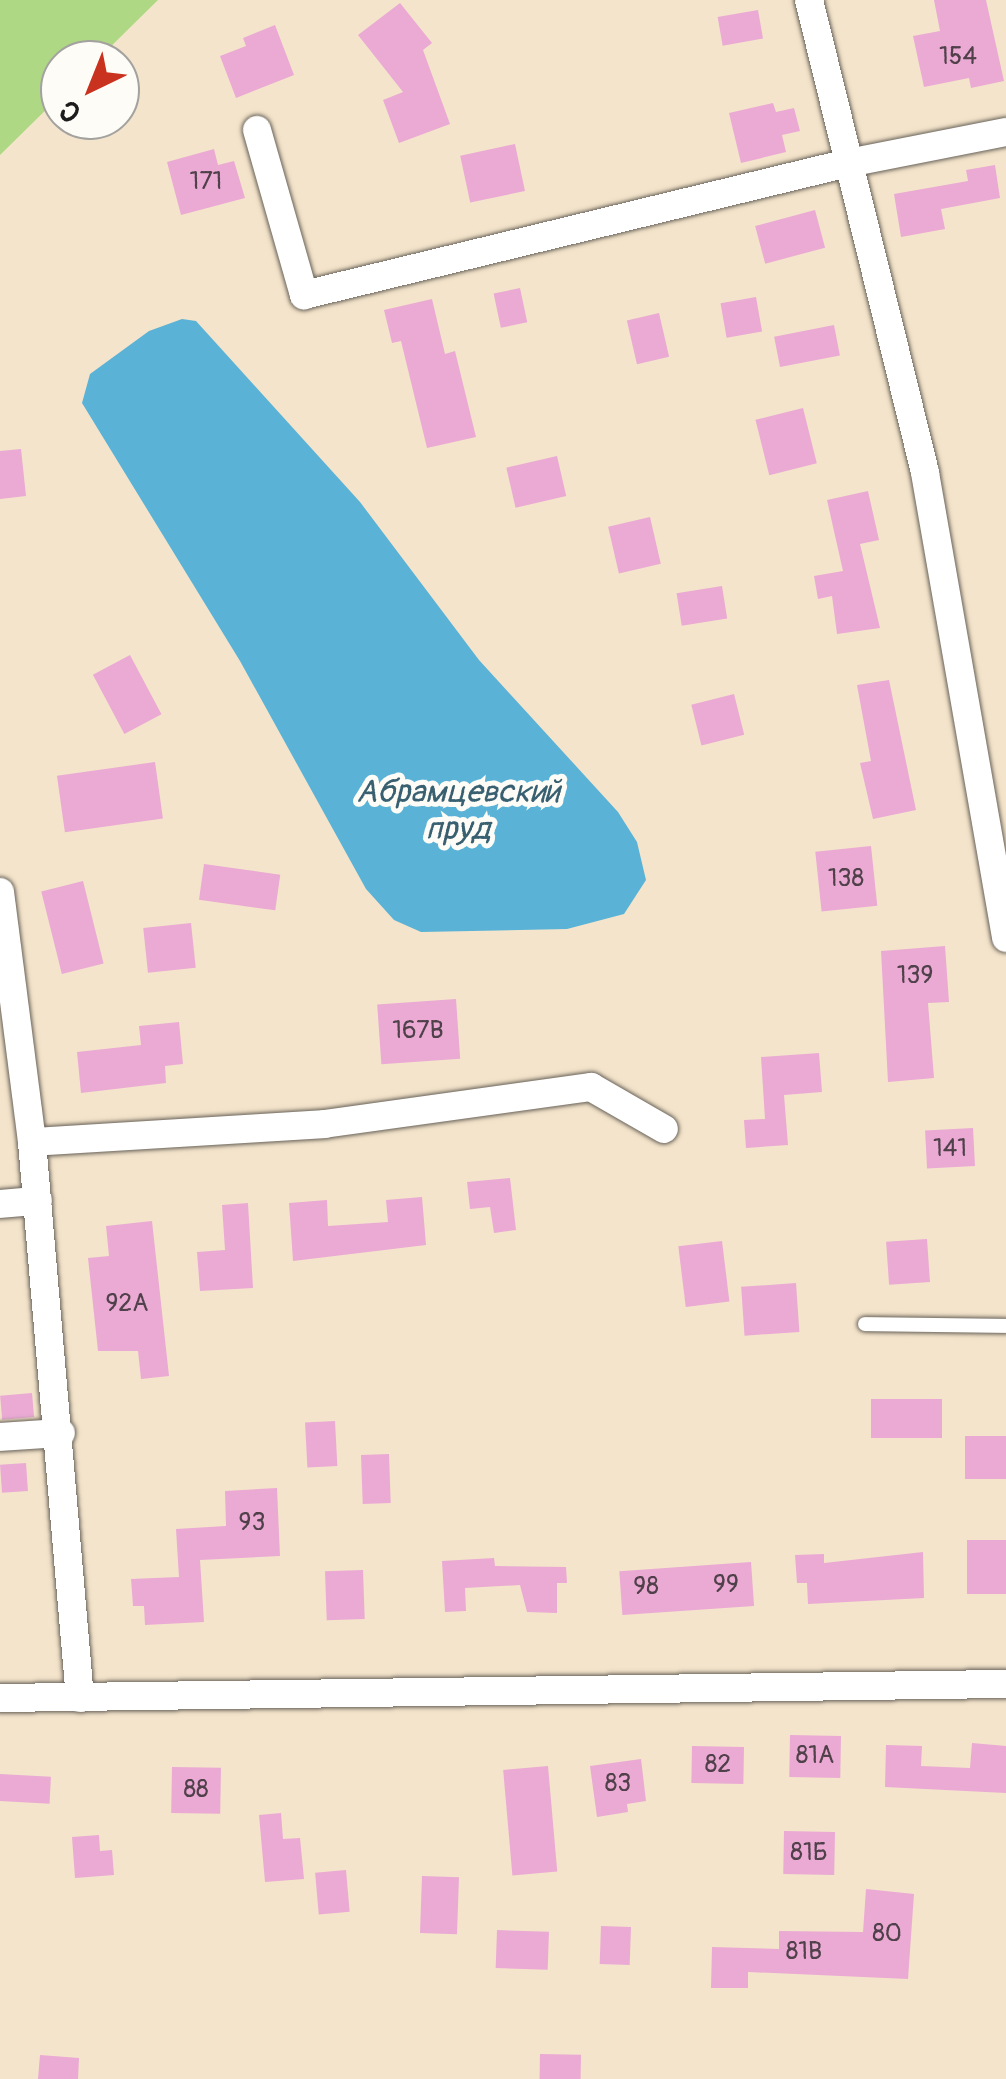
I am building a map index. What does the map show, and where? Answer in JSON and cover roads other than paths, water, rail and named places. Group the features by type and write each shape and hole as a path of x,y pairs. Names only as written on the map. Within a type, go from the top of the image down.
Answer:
{"street":[{"path":"809,0 925,472 1006,938"},
{"path":"257,130 304,295 848,163 1006,132"},
{"path":"0,892 38,1201 80,1698"},
{"path":"32,1142 324,1124 592,1087 664,1129"},
{"path":"0,1204 38,1201"},
{"path":"0,1438 60,1433"},
{"path":"0,1698 1006,1684"}],"lane":[{"path":"865,1324 1006,1326"}],"water":[{"name":"Абрамцевский пруд","path":"182,319 196,321 360,502 479,660 618,812 637,842 646,880 624,914 567,929 421,932 394,920 366,889 240,661 82,403 90,374 149,331"}]}
